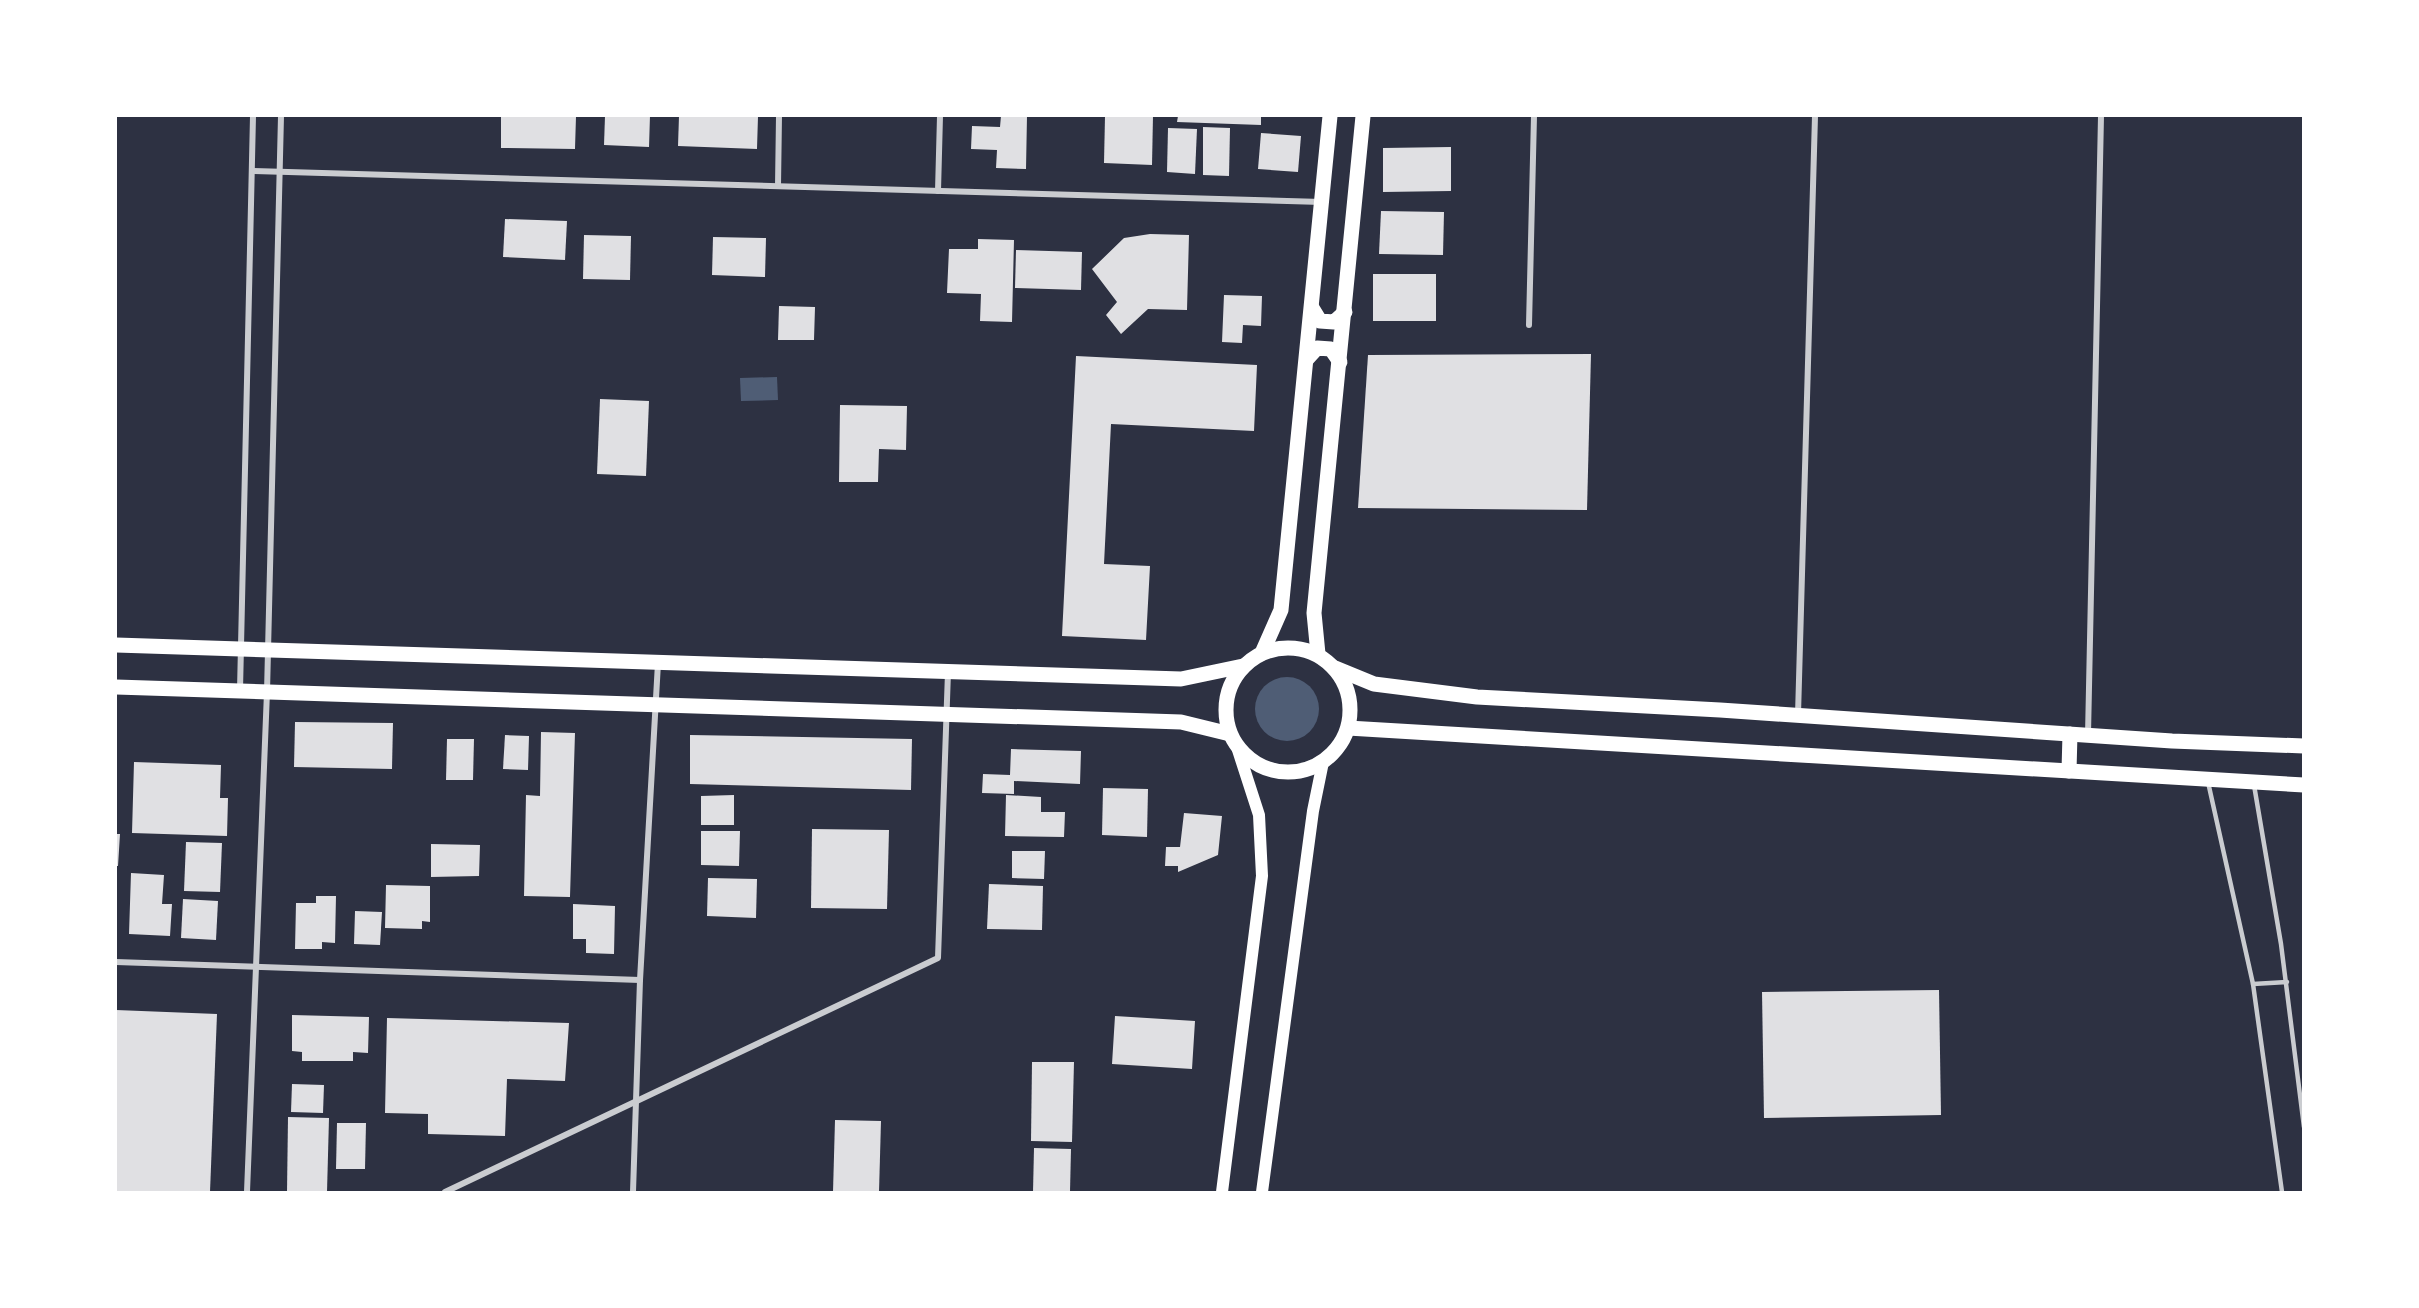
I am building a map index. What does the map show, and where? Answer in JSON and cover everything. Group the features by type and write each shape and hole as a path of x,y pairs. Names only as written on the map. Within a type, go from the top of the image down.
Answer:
{"main road":[{"path":"1262,653 1281,610 1330,116"},
{"path":"1318,654 1314,613 1363,116"},
{"path":"1312,308 1320,321 1334,322 1345,312"},
{"path":"1307,359 1317,348 1331,348 1340,362"},
{"path":"116,645 1181,679 1243,666"},
{"path":"1222,1192 1262,876 1259,815 1226,716 1227,698 1233,681 1243,666 1262,653 1281,647 1300,648 1318,654 1335,668 1374,684 1477,697 2070,734 2304,746"},
{"path":"116,687 1181,722 1234,740 1251,760 1268,770 1287,773 1306,771 1323,762 1339,748 1348,728 1351,707 1346,686 1335,668"},
{"path":"1348,728 2304,785"},
{"path":"2069,771 2070,734"},
{"path":"1262,1192 1313,811 1323,762"}],"street":[{"path":"240,690 253,116"},
{"path":"247,1192 267,692 281,116"},
{"path":"778,186 779,116"},
{"path":"938,191 940,116"},
{"path":"1529,325 1534,116"},
{"path":"1798,716 1815,116"},
{"path":"2088,735 2101,116"},
{"path":"252,171 1322,202"},
{"path":"633,1192 640,980 658,663"},
{"path":"445,1192 635,1104 938,958 948,672"},
{"path":"116,962 640,980"}],"lane":[{"path":"2208,779 2253,984 2282,1192"},
{"path":"2253,782 2287,982 2304,1126"},
{"path":"2253,984 2287,982"}],"water":[{"path":"777,377 778,400 741,401 740,378"},
{"path":"1287,677 1299,679 1310,686 1317,697 1319,709 1317,721 1310,732 1299,739 1287,741 1275,739 1264,732 1257,721 1255,709 1257,697 1264,686 1275,679"}],"building":[{"path":"501,116 576,116 575,149 501,148"},
{"path":"605,116 650,116 649,147 604,145"},
{"path":"679,116 758,116 757,149 678,146"},
{"path":"1001,116 1027,116 1026,169 996,168 997,150 971,149 972,126 1000,127"},
{"path":"1105,116 1153,116 1152,165 1104,163"},
{"path":"1178,116 1261,116 1261,125 1177,122"},
{"path":"1203,127 1230,128 1229,176 1203,175"},
{"path":"1168,128 1197,129 1195,174 1167,172"},
{"path":"1261,133 1301,136 1298,172 1258,169"},
{"path":"1451,147 1451,191 1383,192 1383,148"},
{"path":"1381,211 1444,212 1443,255 1379,254"},
{"path":"505,219 567,221 565,260 503,257"},
{"path":"1150,234 1189,235 1187,310 1148,309 1121,334 1106,315 1117,302 1092,269 1124,238"},
{"path":"584,235 631,236 630,280 583,279"},
{"path":"713,237 766,238 765,277 712,275"},
{"path":"978,239 1014,240 1012,322 980,321 981,294 947,293 949,249 978,249"},
{"path":"1016,250 1082,252 1081,290 1015,288"},
{"path":"1373,274 1436,274 1436,321 1373,321"},
{"path":"1224,295 1262,296 1261,326 1243,325 1242,343 1222,342"},
{"path":"779,306 815,307 814,340 778,340"},
{"path":"1591,354 1587,510 1358,508 1368,355"},
{"path":"1076,356 1257,365 1254,431 1111,424 1104,564 1150,566 1146,640 1062,636"},
{"path":"600,399 649,401 646,476 597,474"},
{"path":"840,405 907,406 906,450 879,449 878,482 839,482"},
{"path":"295,722 393,723 392,769 294,767"},
{"path":"541,732 575,733 570,897 524,896 526,795 540,796"},
{"path":"505,735 529,736 528,770 503,769"},
{"path":"690,735 912,739 911,790 690,784"},
{"path":"447,739 474,739 473,780 446,780"},
{"path":"1011,749 1081,751 1080,784 1014,781 1014,794 982,793 983,774 1010,775"},
{"path":"134,762 221,765 220,798 228,798 227,836 132,833"},
{"path":"1103,788 1148,789 1147,837 1102,835"},
{"path":"734,795 734,825 701,825 701,796"},
{"path":"1006,795 1041,797 1041,812 1065,812 1064,837 1005,836"},
{"path":"1184,813 1222,816 1218,855 1178,872 1178,866 1165,866 1166,847 1180,847"},
{"path":"812,829 889,830 887,909 811,908"},
{"path":"701,831 740,831 739,866 701,865"},
{"path":"116,834 120,834 118,866 116,866"},
{"path":"186,842 222,843 220,892 184,891"},
{"path":"431,844 480,845 479,876 431,877"},
{"path":"1012,851 1045,851 1044,879 1012,878"},
{"path":"131,873 164,875 162,904 172,904 170,936 129,934"},
{"path":"708,878 757,879 756,918 707,916"},
{"path":"989,884 1043,886 1042,930 987,929"},
{"path":"386,885 430,886 430,922 422,921 422,929 385,928"},
{"path":"316,896 336,896 335,943 322,942 322,949 295,949 296,903 316,903"},
{"path":"183,899 218,901 216,940 181,938"},
{"path":"573,904 615,906 614,954 586,953 586,939 573,939"},
{"path":"355,911 382,912 380,945 354,944"},
{"path":"1939,990 1941,1115 1764,1118 1762,992"},
{"path":"116,1010 217,1014 210,1192 116,1192"},
{"path":"292,1015 369,1017 368,1053 353,1052 353,1061 302,1061 302,1052 292,1051"},
{"path":"1115,1016 1195,1021 1192,1069 1112,1064"},
{"path":"387,1018 569,1023 565,1081 507,1079 505,1136 428,1134 428,1114 385,1113"},
{"path":"1032,1062 1074,1062 1072,1142 1031,1141"},
{"path":"292,1084 324,1085 323,1113 291,1112"},
{"path":"288,1117 329,1118 327,1192 287,1192"},
{"path":"835,1120 881,1121 879,1192 833,1192"},
{"path":"337,1123 366,1123 365,1169 336,1169"},
{"path":"1034,1148 1071,1149 1070,1192 1033,1192"}]}
